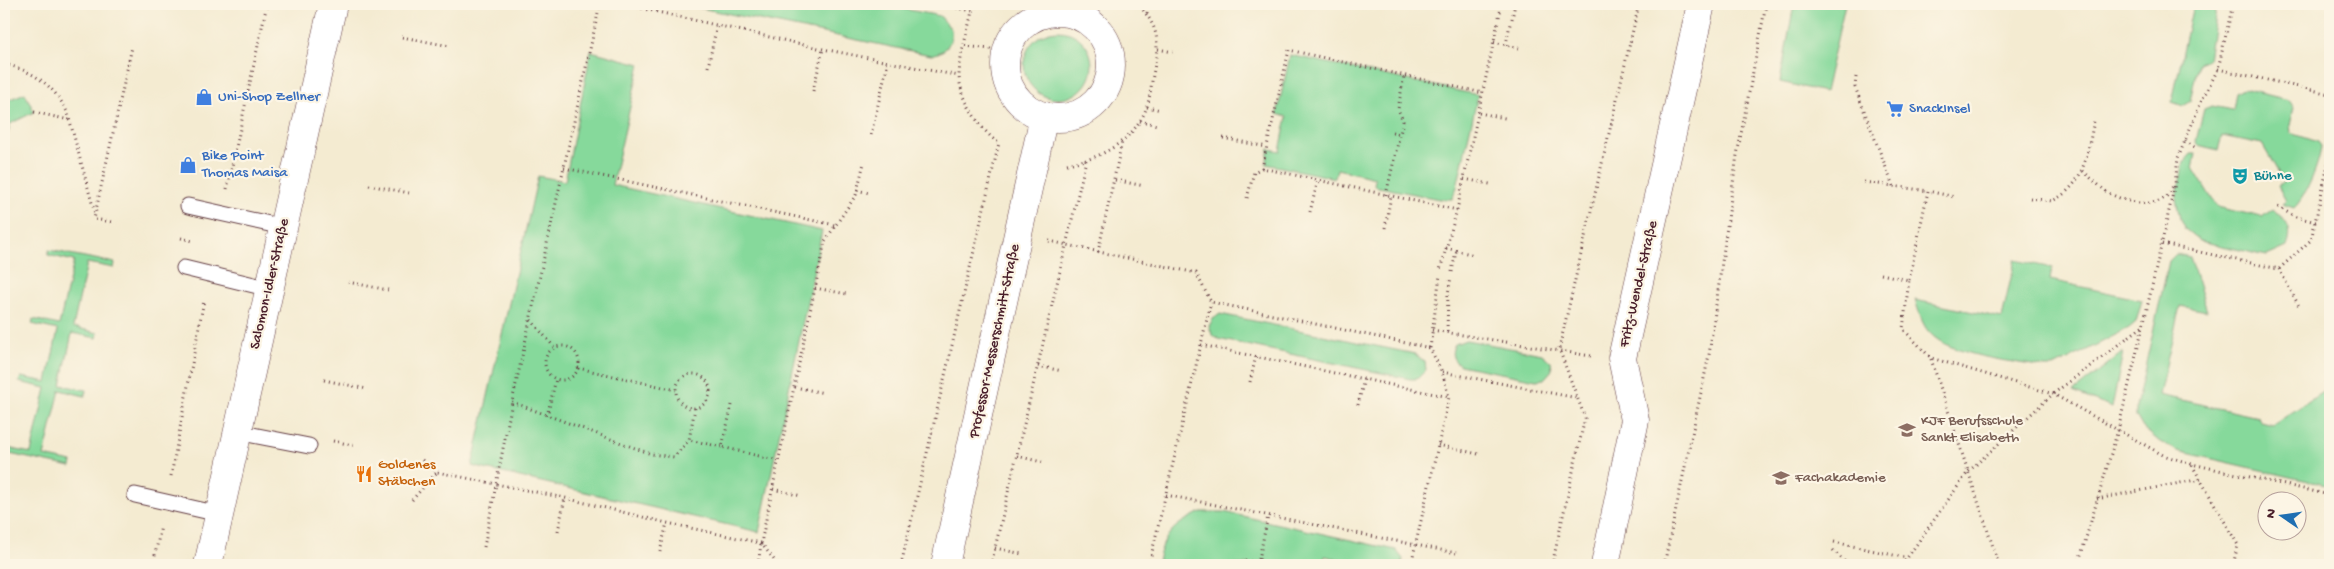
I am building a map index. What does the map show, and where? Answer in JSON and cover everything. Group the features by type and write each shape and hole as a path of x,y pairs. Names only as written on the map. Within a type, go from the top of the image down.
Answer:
{"street":[{"name":"Salomon-Idler-Straße","path":"208,565 236,432 270,289 333,4"},
{"name":"Fritz-Wendel-Straße","path":"1605,565 1635,420 1622,358 1701,4"},
{"path":"1070,9 1089,22 1103,38 1111,59 1108,83 1093,105 1082,113 1057,118 1044,116 1026,107 1012,91 1007,78 1008,51 1012,39 1031,20 1070,9"},
{"name":"Professor-Messerschmitt-Straße","path":"945,565 1044,116"}],"lane":[{"path":"188,206 283,226"},
{"path":"184,268 270,289"},
{"path":"236,432 309,446"},
{"path":"135,495 219,514"}],"path":[{"path":"484,548 512,402 600,4"},
{"path":"622,4 823,49 959,76"},
{"path":"937,4 972,11"},
{"path":"901,565 999,143 989,137 970,111 959,76 972,11 979,4"},
{"path":"991,565 1086,160 1102,155 1122,141 1140,121 1147,107 1158,49 1156,33 1147,14 1138,4"},
{"path":"1147,14 1149,4"},
{"path":"1499,17 1502,4"},
{"path":"1512,19 1515,4"},
{"path":"1552,565 1585,418 1559,349 1639,4"},
{"path":"1664,565 1709,354 1737,155 1766,4"},
{"path":"2078,565 2118,430 2162,244 2175,184 2178,158 2201,102 2218,70 2233,4"},
{"path":"1440,270 1464,179 1498,22"},
{"path":"1506,45 1510,24"},
{"path":"708,67 717,25"},
{"path":"402,36 450,46"},
{"path":"1494,42 1519,48"},
{"path":"965,46 1008,51"},
{"path":"95,215 132,47"},
{"path":"813,92 823,49"},
{"path":"1158,49 1173,52"},
{"path":"1262,168 1289,50 1483,93"},
{"path":"870,135 888,62"},
{"path":"4,64 32,74 46,82 61,100 70,120 95,215 94,219 111,222"},
{"path":"2218,70 2330,94"},
{"path":"1386,194 1403,121 1398,109 1404,76"},
{"path":"1856,77 1854,87 1893,186"},
{"path":"1147,107 1161,110"},
{"path":"34,112 70,120"},
{"path":"1479,113 1505,118"},
{"path":"1140,121 1157,125"},
{"path":"2030,198 2052,201 2061,197 2083,171 2094,121"},
{"path":"1392,132 1400,134"},
{"path":"1223,138 1267,147"},
{"path":"1098,252 1122,141"},
{"path":"2185,141 2197,149"},
{"path":"2278,269 2311,240 2330,156"},
{"path":"758,565 761,543 825,241 857,190 864,163"},
{"path":"564,168 835,226"},
{"path":"1247,198 1254,172 1262,168 1456,210"},
{"path":"2083,171 2107,192 2125,200 2144,203 2157,201 2166,196 2175,184"},
{"path":"1464,179 1490,184"},
{"path":"1115,180 1144,186"},
{"path":"1310,212 1318,180"},
{"path":"1864,182 1928,191 1955,197"},
{"path":"369,185 409,193"},
{"path":"857,190 869,193"},
{"path":"1928,191 1909,280 1904,329 1931,358 1999,565"},
{"path":"1385,228 1391,196"},
{"path":"2278,207 2296,217 2316,222"},
{"path":"2162,244 2278,269 2299,306"},
{"path":"1066,245 1196,273 1211,302 1149,565"},
{"path":"1446,248 1475,255"},
{"path":"1452,272 1456,251"},
{"path":"1881,274 1909,280"},
{"path":"1411,565 1449,397 1442,372 1430,348 1440,275"},
{"path":"1447,331 1448,294 1451,278"},
{"path":"348,282 388,290"},
{"path":"815,288 847,294"},
{"path":"1211,302 1430,348"},
{"path":"531,320 554,347"},
{"path":"1902,565 1968,472 2053,394 2143,326"},
{"path":"1432,330 1559,349"},
{"path":"1201,345 1449,397"},
{"path":"566,346 575,351 580,362 578,368 572,377 562,380 556,379 548,372 545,362 549,351 554,347 566,346"},
{"path":"1250,382 1256,356"},
{"path":"1931,358 2053,394 2163,455 2192,464 2330,495"},
{"path":"1038,366 1062,371"},
{"path":"578,368 676,390"},
{"path":"1442,372 1577,398"},
{"path":"696,374 707,380 711,391 710,397 703,405 695,408 683,405 677,396 676,390 681,379 685,376 696,374"},
{"path":"1358,405 1364,378"},
{"path":"547,416 556,379"},
{"path":"324,380 367,390"},
{"path":"795,387 824,394"},
{"path":"512,402 651,454 674,458 689,440 695,408"},
{"path":"722,447 732,405"},
{"path":"689,440 779,461"},
{"path":"1438,445 1478,454"},
{"path":"1017,456 1042,462"},
{"path":"422,460 437,472 565,498 667,523 761,543 778,565"},
{"path":"2192,464 2238,545 2233,565"},
{"path":"412,500 437,472"},
{"path":"2097,499 2201,479"},
{"path":"773,489 801,496"},
{"path":"1166,495 1456,553"},
{"path":"558,530 565,498"},
{"path":"1236,565 1248,560 1258,565 1268,516"},
{"path":"660,552 667,523"},
{"path":"1834,542 1907,558"},
{"path":"995,548 1022,554"},
{"path":"1833,550 1848,565"}],"green space":[{"path":"681,4 878,4 940,16 951,29 951,39 950,43 941,52 931,55"},
{"path":"1794,4 1845,4 1825,92 1780,82"},
{"path":"2187,4 2217,4 2208,59 2198,63 2190,101 2183,106 2172,102 2193,5"},
{"path":"1058,31 1071,34 1082,41 1089,52 1092,65 1089,78 1082,89 1071,96 1058,99 1045,96 1034,89 1027,78 1024,65 1027,52 1034,41 1045,34"},
{"path":"591,51 640,64 612,185 822,231 759,532 472,466 538,176 565,181"},
{"path":"1290,55 1478,95 1457,187 1452,199 1439,199 1374,186 1375,178 1337,169 1335,178 1266,164 1269,149 1280,151 1287,117 1277,114"},
{"path":"2243,89 2289,100 2294,108 2290,125 2291,133 2318,142 2321,146 2312,179 2299,203 2294,208 2282,204 2286,201 2278,186 2284,182 2262,144 2222,136 2218,150 2198,145 2196,141 2204,109 2212,106 2233,110 2236,93"},
{"path":"25,93 34,112 10,124 4,151 4,99 8,100"},
{"path":"2191,154 2196,154 2193,168 2217,207 2262,217 2273,209 2288,225 2290,235 2287,247 2267,256 2200,241 2185,229 2180,219 2176,199 2184,162"},
{"path":"49,250 115,263 114,268 87,263 73,327 98,333 97,338 72,333 61,385 86,390 85,396 60,390 44,456 72,462 71,467 5,453 7,448 31,453 46,388 19,382 21,377 47,382 58,330 32,324 33,319 59,325 74,261 48,255"},
{"path":"2176,254 2190,257 2207,311 2180,306 2159,395 2258,417 2261,422 2273,425 2330,387 2330,486 2178,451 2160,442 2143,428 2136,416 2136,407 2169,261"},
{"path":"2015,260 2052,268 2050,280 2142,300 2136,322 2129,328 2054,367 1999,360 1966,352 1938,340 1929,332 1922,321 1915,300 2002,318"},
{"path":"1220,314 1415,354 1425,362 1426,370 1417,379 1410,379 1218,339 1212,334 1209,326 1213,319"},
{"path":"1466,340 1542,354 1551,362 1552,370 1544,379 1536,380 1460,365 1455,361 1452,353 1455,344"},
{"path":"2123,352 2112,408 2073,392"},
{"path":"1201,512 1224,512 1396,550 1403,559 1402,565 1366,565 1325,556 1323,565 1157,565 1166,538 1176,527"}],"place":[{"name":"Uni-Shop Zellner","path":"204,97"},
{"name":"SnackInsel","path":"1895,109"},
{"name":"Bike Point Thomas Maisa","path":"188,165"},
{"name":"Bühne","path":"2240,176"},
{"name":"KJF Berufsschule Sankt Elisabeth","path":"1907,430"},
{"name":"Goldenes Stäbchen","path":"364,474"},
{"name":"Fachakademie","path":"1781,478"}]}
